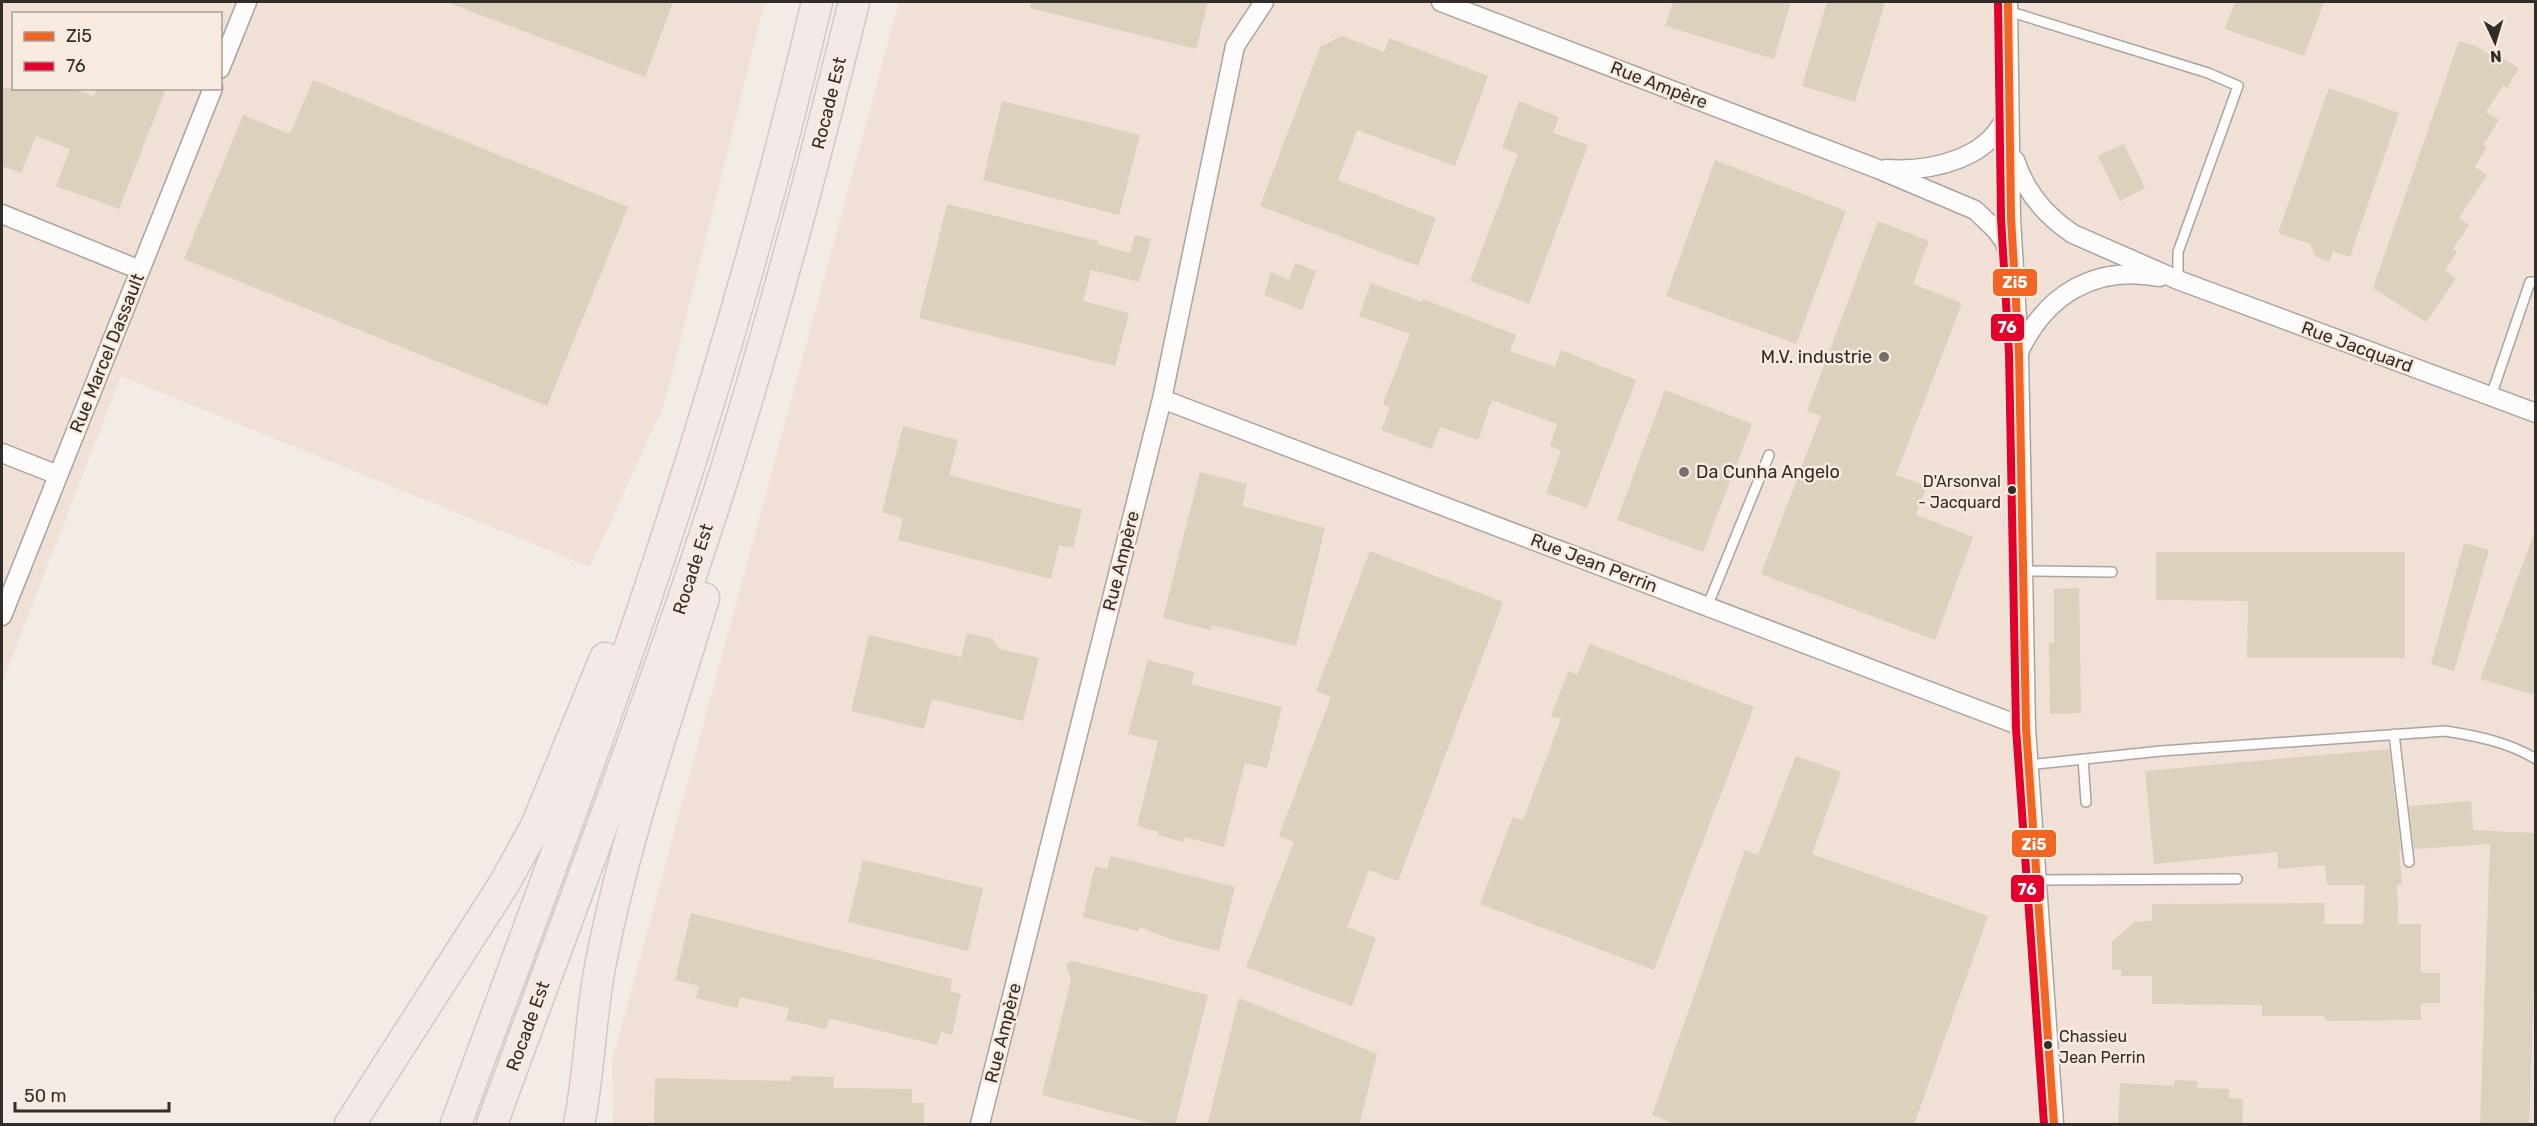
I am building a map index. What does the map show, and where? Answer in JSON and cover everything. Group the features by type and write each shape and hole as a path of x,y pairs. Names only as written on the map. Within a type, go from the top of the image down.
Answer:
{"highway":[{"name":"Rocade Est","path":"456,1125 607,713 657,566 718,374 800,76 817,2"},
{"name":"Rocade Est","path":"492,1125 675,624 720,487 808,186 854,2"},
{"path":"579,1125 586,1088 600,963 628,851 724,530 720,487"},
{"path":"350,1125 504,884 531,835 584,713 632,588 657,566"}],"street":[{"path":"222,64 248,2"},
{"name":"Rue Ampère","path":"980,1125 1162,399 1235,46 1264,2"},
{"name":"Rue Ampère","path":"1441,2 1878,169 1975,210 2004,240 2014,271"},
{"path":"2008,6 2014,271 2019,353 2026,728 2054,1125"},
{"name":"Rue Marcel Dassault","path":"2,616 212,90"},
{"name":"Rue Ampère","path":"1878,169 1924,167 1970,155 1981,149 1998,130 2009,106"},
{"name":"Rue Jacquard","path":"2011,143 2025,184 2059,225 2073,234 2178,280 2535,412"},
{"path":"2,214 140,270"},
{"name":"Rue Jacquard","path":"2019,353 2027,335 2046,311 2068,291 2087,280 2118,274 2178,280"},
{"name":"Rue Jean Perrin","path":"1162,399 2026,728"},
{"path":"2,453 58,475"}],"lane":[{"path":"2008,6 2208,73 2238,86 2178,252 2178,280"},
{"path":"2491,396 2530,282 2535,282"},
{"path":"1707,607 1769,455"},
{"path":"2023,572 2112,572"},
{"path":"2028,765 2445,731 2486,738 2524,752 2535,759"},
{"path":"2394,734 2409,862"},
{"path":"2083,759 2086,802"},
{"path":"2037,880 2237,879"}],"shaded area":[{"path":"2,2 765,2 664,405 590,567 121,376 2,683"},
{"path":"899,2 2535,2 2535,1124 613,1124 612,1062"}],"building":[{"path":"446,2 673,2 645,77"},
{"path":"1031,2 1208,2 1196,49 1030,8"},
{"path":"1673,2 1791,2 1774,59 1665,26"},
{"path":"1827,2 1885,2 1855,102 1802,86"},
{"path":"2235,2 2324,2 2304,56 2225,29"},
{"path":"1342,36 1384,52 1389,38 1488,76 1455,166 1357,130 1338,180 1436,218 1418,266 1260,206 1320,47"},
{"path":"2459,41 2476,46 2502,63 2504,59 2519,68 2507,88 2503,85 2486,112 2499,120 2483,145 2487,147 2475,167 2487,175 2459,218 2469,225 2453,249 2457,252 2445,270 2456,279 2426,322 2373,288"},
{"path":"313,80 628,207 547,406 184,259 243,115 290,134"},
{"path":"2,88 78,90 94,97 96,90 165,90 119,209 56,186 70,149 36,136 21,173 2,166"},
{"path":"2329,88 2399,113 2350,257 2333,251 2329,262 2315,256 2310,244 2278,233"},
{"path":"1002,101 1140,135 1119,215 983,180"},
{"path":"1519,101 1559,117 1553,133 1588,145 1529,304 1470,281 1518,154 1502,148"},
{"path":"2124,144 2145,188 2120,201 2098,156"},
{"path":"1715,160 1846,211 1796,344 1666,296"},
{"path":"947,204 1098,241 1097,244 1130,253 1135,235 1151,239 1139,282 1091,270 1083,301 1129,313 1115,366 919,318"},
{"path":"1878,221 1929,241 1913,284 1962,303 1896,475 1927,486 1916,515 1973,537 1935,640 1761,574 1821,416 1807,411"},
{"path":"1295,263 1316,271 1302,310 1264,295 1271,272 1289,280"},
{"path":"1371,283 1422,302 1423,299 1516,335 1510,351 1555,367 1561,350 1636,380 1587,508 1546,493 1561,451 1550,446 1557,424 1492,400 1478,440 1440,427 1432,449 1381,430 1390,408 1383,404 1410,334 1359,316"},
{"name":"Da Cunha Angelo","path":"1665,390 1752,424 1703,552 1617,520"},
{"path":"903,426 958,440 949,475 1082,510 1073,548 1059,545 1051,579 898,540 903,518 882,512"},
{"path":"1200,472 1247,484 1242,506 1325,528 1296,646 1212,625 1210,630 1163,618"},
{"path":"2535,535 2535,695 2480,679"},
{"path":"2464,543 2489,550 2454,671 2431,664"},
{"path":"1370,551 1503,602 1398,881 1369,870 1347,927 1376,938 1352,1006 1246,967 1294,842 1279,836 1331,697 1316,691"},
{"path":"2156,552 2405,552 2405,658 2247,658 2248,601 2156,600"},
{"path":"2079,588 2081,713 2050,714 2049,643 2054,643 2054,589"},
{"path":"967,633 993,639 999,649 1039,658 1023,721 932,699 924,729 851,711 869,635 961,657"},
{"path":"1590,644 1754,707 1654,970 1480,904 1513,817 1523,820 1561,719 1551,716 1568,671 1577,675"},
{"path":"1148,660 1195,672 1191,684 1282,707 1267,768 1245,763 1224,847 1185,837 1184,842 1137,826 1158,741 1128,734"},
{"path":"2389,749 2401,850 2399,850 2402,885 2397,885 2398,924 2421,924 2421,973 2440,973 2440,1003 2421,1003 2421,1020 2325,1021 2325,1016 2262,1016 2262,1005 2152,1004 2152,976 2121,976 2122,970 2112,970 2112,942 2134,922 2152,921 2152,904 2325,903 2324,924 2363,924 2365,885 2327,885 2325,865 2278,869 2277,852 2154,864 2145,771"},
{"path":"1796,756 1841,772 1812,854 1988,916 1914,1125 1678,1125 1652,1115 1745,850 1758,855"},
{"path":"2471,801 2473,830 2535,833 2535,959 2529,1125 2480,1125 2490,844 2414,849 2409,806"},
{"path":"1111,856 1235,887 1219,951 1170,939 1140,927 1138,931 1083,917 1095,866 1107,869"},
{"path":"863,860 983,888 968,951 848,922"},
{"path":"691,913 952,979 950,991 961,994 952,1035 941,1032 937,1045 829,1018 826,1029 786,1020 789,1008 740,997 737,1008 696,998 699,986 675,980"},
{"path":"1073,961 1208,995 1175,1125 1157,1125 1042,1095 1071,980 1066,964"},
{"path":"1239,998 1377,1054 1359,1125 1207,1125"},
{"path":"791,1076 834,1077 833,1088 912,1089 912,1103 924,1103 924,1125 654,1125 655,1078 791,1081"},
{"path":"2174,1080 2198,1081 2197,1088 2229,1089 2229,1098 2243,1099 2242,1125 2118,1125 2120,1083 2174,1086"}],"transit line":[{"name":"76","path":"1998,2 2001,218 2009,353 2016,728 2044,1124"},
{"name":"Zi5","path":"2008,2 2011,218 2019,353 2026,728 2054,1124"}],"place":[{"name":"M.V. industrie","path":"1884,357"},
{"name":"Da Cunha Angelo","path":"1684,472"},
{"name":"D'Arsonval - Jacquard","path":"2012,490"},
{"name":"Chassieu Jean Perrin","path":"2048,1045"}]}
